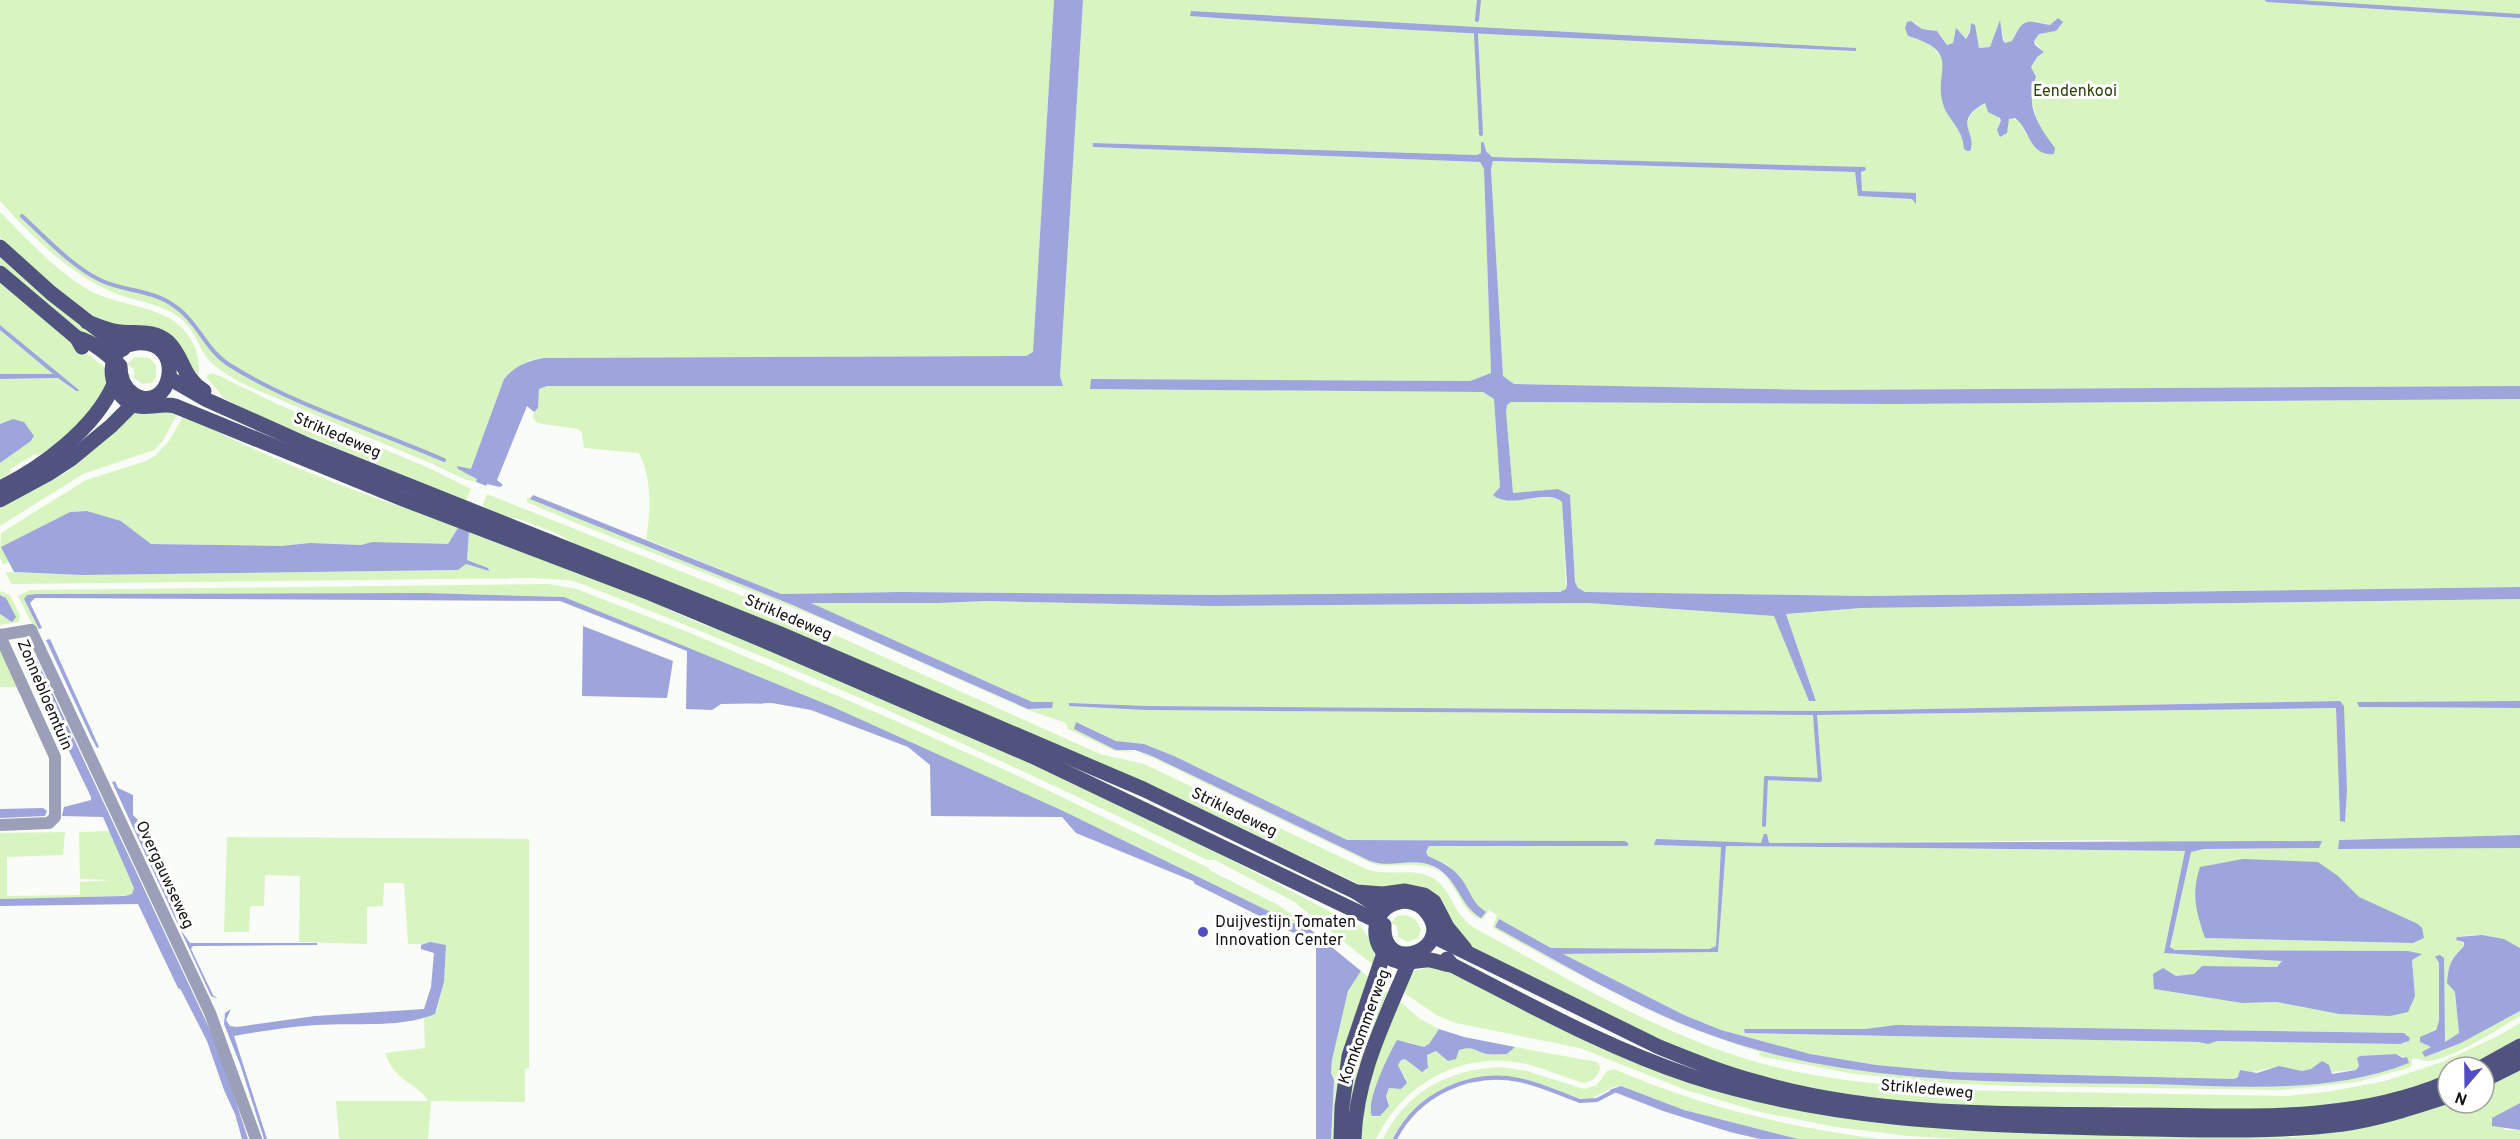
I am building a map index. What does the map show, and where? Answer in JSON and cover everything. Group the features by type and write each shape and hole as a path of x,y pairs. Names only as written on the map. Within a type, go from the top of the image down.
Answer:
{"main road":[{"path":"0,247 87,322 120,366 123,383 130,399"},
{"path":"0,273 77,338 85,340 116,359"},
{"path":"87,322 111,330 127,333 144,332 160,336 173,347 192,382 211,394 221,405"},
{"path":"0,488 31,471 68,443 101,405 114,384 116,359 138,343 156,348 166,357 169,378 162,398 130,399 106,422 104,430 86,447 48,474 0,500"},
{"name":"Strikledeweg","path":"169,378 193,393 461,513 789,638 1143,789 1356,892 1379,920"},
{"path":"114,384 130,399"},
{"name":"Strikledeweg","path":"162,398 393,495 461,513"},
{"name":"Strikledeweg","path":"477,519 1032,756 1130,801 1343,906 1351,907 1379,920"},
{"path":"1356,892 1383,894 1405,891 1424,895 1434,902 1447,927 1467,951"},
{"path":"1402,901 1415,903 1430,917 1433,927 1421,952 1396,961 1384,953 1377,941 1379,920 1390,905 1402,901"},
{"path":"1379,920 1384,925 1384,935 1390,946 1401,953 1421,952"},
{"name":"Strikledeweg","path":"1421,952 1467,951 1659,1047 1696,1062 1758,1083 1846,1100 1971,1112 2293,1116 2391,1101 2436,1086"},
{"name":"Strikledeweg","path":"1421,952 1452,965 1580,1031 1690,1075 1776,1100 1845,1112 1913,1120 2025,1126 2184,1129 2295,1128 2345,1124 2396,1113 2436,1100"},
{"name":"Komkommerweg","path":"1354,1139 1357,1106 1365,1075 1421,952"},
{"name":"Komkommerweg","path":"1341,1139 1342,1107 1349,1056 1384,953"},
{"path":"2496,1059 2520,1046"},
{"path":"2496,1074 2520,1062"}],"street":[{"path":"0,628 31,630"},
{"path":"0,635 31,630"},
{"name":"Overgauwseweg","path":"31,630 210,1013 256,1139"},
{"name":"Zonnebloemtuin","path":"0,635 55,757 53,821 0,825"}],"green space":[{"path":"0,0 1054,0 1033,352 1026,356 544,358 530,360 504,379 471,470 458,469 477,478 477,482 465,479 260,392 230,377 213,364 203,352 183,320 161,307 112,292 80,275 25,227 0,201"},
{"name":"Eendenkooi","path":"1083,0 2520,0 2520,386 1817,390 1514,384 1503,376 1491,169 1493,161 1855,172 1859,196 1912,199 1916,194 1862,191 1861,172 1865,167 1492,157 1486,151 1484,143 1481,153 1477,155 1093,143 1093,147 1480,162 1484,169 1491,373 1470,381 1091,379 1090,388 1483,392 1494,399 1500,487 1493,495 1511,499 1548,498 1562,502 1566,589 1560,592 1439,595 901,592 780,594 646,539 649,495 646,473 639,453 584,448 582,433 578,429 537,423 533,418 538,408 539,389 547,386 1063,385 1060,376","holes":["1192,11 1856,51 1357,27 1191,16","2058,18 2056,31 2039,34 2034,41 2044,52 2037,56 2031,67 2036,77 2031,98 2038,124 2054,154 2048,154 2037,148 2028,138 2019,121 2011,117 2001,121 1996,115 1988,112 1985,103 1973,112 1968,123 1967,151 1957,125 1950,117 1941,91 1944,72 1942,58 1930,44 1908,36 1915,22 1922,29 1937,32 1947,45 1953,43 1955,32 1965,39 1970,32 1970,25 1979,48 1990,47 2000,22 2005,43 2012,41 2020,27 2035,21 2050,25"]},
{"path":"0,212 49,261 82,286 102,296 155,312 173,320 186,333 196,349 198,376 127,329 95,317 62,294 0,237"},
{"path":"0,255 99,339 96,344 2,266"},
{"path":"0,281 104,367 107,377 105,394 60,443 10,469 11,472 0,480 0,463 32,440 34,436 22,421 13,419 0,424 0,379 58,378 75,391 79,390 0,325"},
{"path":"0,330 54,374 0,374"},
{"path":"135,357 149,358 156,365 156,377 152,383 142,384 134,378 134,369 127,364"},
{"path":"213,373 277,404 431,469 471,489 465,504 413,479 270,421 225,399 207,378 207,375"},
{"path":"2520,399 2520,587 1868,596 1585,592 1578,588 1575,582 1570,495 1558,489 1513,493 1506,411 1506,405 1511,402 1894,404"},
{"path":"133,413 178,413 162,442 154,450 83,474 0,526 0,509 65,473"},
{"path":"184,415 290,465 399,506 439,516 458,528 448,544 444,545 372,542 361,545 310,543 281,546 151,544 121,521 87,511 70,512 1,547 9,562 3,565 0,557 1,533 86,480 155,456 169,441"},
{"path":"487,494 795,617 1100,754 1144,764 1366,869 1415,873 1431,877 1445,890 1465,920 1478,930 1643,1018 1707,1046 1765,1065 1846,1080 1955,1090 2286,1096 2327,1092 2385,1081 2436,1064 2436,1081 2354,1105 2195,1112 2115,1106 2083,1111 1984,1108 1842,1096 1724,1068 1569,999 1468,944 1386,889 1363,886 1141,780 593,554 556,533 522,520 481,510"},
{"path":"527,497 856,631 1027,709 1052,708 1032,702 819,608 811,602 987,601 1213,606 1588,603 1775,616 1810,701 1816,700 1786,614 1861,608 2520,599 2520,701 2357,702 2359,707 2520,708 2520,835 2339,840 2338,849 2520,848 2520,948 2504,939 2482,935 2459,936 2458,941 2464,942 2464,946 2451,962 2447,983 2455,992 2459,1033 2445,1042 2442,956 2436,955 2439,963 2439,1021 2426,1045 2431,1047 2426,1057 2461,1043 2520,1011 2520,1016 2453,1054 2436,1055 2436,1059 2412,1059 2411,1067 2357,1082 2280,1090 1947,1083 1855,1074 1759,1056 1760,1052 1714,1037 1775,1054 1855,1069 1935,1077 2016,1081 2198,1085 2308,1084 2349,1080 2375,1074 2389,1069 2406,1057 2393,1054 2358,1061 2359,1066 2356,1070 2331,1072 2329,1065 2302,1071 2279,1066 2239,1075 2234,1079 1953,1072 1876,1065 1810,1054 1721,1030 1684,1015 1563,954 1718,952 1725,846 2185,851 2164,953 2282,960 2278,967 2202,966 2194,974 2176,976 2163,969 2154,989 2242,1003 2277,1002 2339,1014 2390,1016 2415,996 2412,959 2421,954 2408,951 2175,950 2170,947 2191,852 2204,849 2319,848 2107,840 1768,843 1767,834 1761,843 1655,845 1721,847 1716,946 1709,949 1551,948 1499,920 1495,927 1628,1000 1559,964 1495,929 1493,927 1497,915 1489,910 1483,919 1476,917 1440,872 1423,866 1371,863 1153,758 1135,752 1115,751 1068,729 1066,723 1025,709 835,624 571,521 527,502","holes":["2339,701 2347,791 2345,822 2340,821 2336,708 1815,715 1146,710 1070,703 1148,706 1820,711","1078,722 1116,741 1144,744 1174,756 1347,840 1625,841 1627,846 1429,846 1426,852 1428,856 1446,864 1459,875 1478,908 1449,879 1433,867 1413,862 1370,861 1152,756 1122,749","2338,876 2358,897 2384,909 2424,938 2413,943 2205,938","1896,1025 2404,1033 2408,1035 2406,1043 2400,1044 2216,1041 2207,1044 1745,1033 1745,1029 1865,1029"]},
{"path":"469,532 633,590 671,611 704,625 736,632 891,698 1188,837 1346,920 1348,917 1369,939 1374,953 1374,969 1372,964 1293,901 1215,860 1207,860 1053,785 819,680 569,580 533,578 11,584 6,572 81,575 458,570 466,564 489,571 488,568 467,560"},
{"path":"548,584 576,589 693,634 1014,774 1209,868 1280,906 1306,926 1295,924 1109,833 564,597 425,593 38,594 24,599 39,629 35,630 18,596 30,590"},
{"path":"0,591 10,595 20,615 19,622 0,625 0,614 4,618 4,596 0,595"},
{"path":"0,646 20,687 0,687"},
{"path":"110,831 134,887 132,894 0,899 0,833 65,832 63,855 7,857 7,896 80,895 80,882 112,880 80,879 79,832"},
{"path":"227,837 529,839 529,1068 525,1069 525,1102 431,1101 428,1139 339,1139 336,1101 428,1101 419,1090 395,1071 385,1053 425,1048 424,1018 435,1014 437,1010 444,982 446,945 408,944 404,883 384,883 383,906 367,907 367,944 299,942 300,876 265,875 264,906 250,906 249,932 224,932"},
{"path":"1406,915 1415,919 1421,929 1418,938 1408,942 1398,937 1397,926 1391,923 1397,916"},
{"path":"1432,967 1448,971 1638,1064 1660,1066 1758,1098 2291,1137 2350,1128 2436,1105 2436,1115 2496,1115 2496,1079 2520,1066 2520,1103 2490,1120 2506,1130 2520,1130 2520,1139 1958,1139 1908,1136 1836,1127 1760,1112 1686,1090 1580,1048 1456,1023 1438,1016 1400,990 1414,971"},
{"path":"1361,971 1371,979 1338,1139 1331,1139 1334,1080 1331,1073 1332,1060 1348,991"},
{"path":"1378,985 1390,995 1344,1130 1352,1061"},
{"path":"1396,998 1420,1019 1439,1029 1429,1044 1424,1047 1408,1042 1382,1072 1370,1110 1374,1117 1380,1116 1389,1102 1386,1096 1389,1088 1401,1089 1406,1079 1398,1065 1401,1060 1405,1059 1419,1070 1426,1071 1428,1068 1427,1055 1436,1051 1446,1060 1457,1056 1459,1050 1464,1049 1487,1054 1507,1054 1515,1047 1597,1062 1600,1066 1599,1073 1592,1080 1583,1083 1521,1063 1476,1062 1435,1076 1401,1102 1387,1119 1376,1139 1357,1139 1361,1109"},
{"path":"2520,1023 2520,1043 2496,1056 2457,1055"},
{"path":"1501,1067 1527,1071 1584,1089 1597,1085 1607,1071 1614,1069 1678,1094 1744,1113 1811,1128 1879,1139 1798,1139 1684,1110 1621,1086 1613,1087 1589,1100 1528,1080 1500,1076 1481,1077 1445,1087 1415,1109 1392,1139 1383,1139 1404,1108 1432,1086 1464,1072"}],"water":[{"path":"1054,0 1083,0 1060,376 1063,386 547,386 539,389 538,408 534,412 527,406 497,480 503,485 500,487 487,484 469,532 467,560 488,568 489,571 466,564 458,570 81,575 14,572 1,547 70,512 87,511 121,521 151,544 281,546 310,543 361,545 372,542 448,544 458,528 477,479 458,469 457,466 471,469 504,379 517,367 538,359 1026,356 1033,352"},
{"path":"1191,11 1856,48 1856,51 1356,27 1190,16"},
{"path":"2058,18 2063,22 2056,31 2039,34 2034,41 2035,45 2044,52 2037,57 2031,67 2036,77 2032,106 2038,123 2055,148 2054,154 2039,151 2015,118 2009,119 2007,133 2000,137 1997,130 2000,118 1988,112 1985,103 1969,116 1967,122 1972,144 1970,151 1964,149 1959,131 1944,107 1941,95 1941,57 1936,49 1925,42 1908,36 1905,28 1907,22 1911,21 1922,29 1937,31 1947,45 1953,43 1956,28 1966,39 1971,23 1975,25 1979,48 1990,47 2000,20 2005,43 2012,41 2020,27 2027,22 2050,25"},
{"path":"1481,142 1484,143 1486,151 1492,157 1865,167 1866,170 1861,172 1862,191 1916,193 1916,204 1912,199 1858,196 1855,172 1493,161 1491,169 1503,376 1514,384 1817,390 2520,386 2520,399 1894,404 1511,402 1507,405 1506,411 1513,493 1558,489 1570,495 1575,582 1578,588 1585,592 1868,596 2520,587 2520,599 1861,608 1786,614 1816,701 1809,701 1774,616 1588,603 1213,606 987,601 811,603 1032,702 1053,702 1052,708 1028,709 795,606 530,499 533,495 781,594 901,592 1215,595 1560,592 1566,589 1567,584 1562,502 1547,497 1509,500 1493,495 1500,487 1494,399 1483,392 1090,389 1091,379 1470,381 1491,373 1484,169 1480,162 1093,147 1093,143 1477,155 1481,153"},
{"path":"0,325 79,391 58,378 0,379 0,374 53,374 0,330"},
{"path":"13,419 24,422 34,436 31,441 0,463 0,424"},
{"path":"425,593 564,597 833,707 1061,810 1295,924 1306,926 1361,971 1348,991 1332,1060 1331,1073 1334,1080 1331,1139 1316,1139 1316,944 1193,881 1076,833 1062,817 931,816 930,765 908,747 811,710 772,703 721,704 712,710 686,709 687,651 560,601 35,598 30,603 42,628 39,629 24,599 27,595 38,594"},
{"path":"0,595 6,598 16,617 12,622 0,614"},
{"path":"583,626 673,661 667,698 582,696"},
{"path":"50,639 99,747 97,748 46,640"},
{"path":"35,656 219,1049 248,1139 242,1139 235,1114 207,1041 178,988 138,904 0,906 0,899 125,896 132,894 134,888 103,817 62,816 64,807 91,800 91,797 27,663 27,658"},
{"path":"2340,701 2344,706 2347,791 2345,822 2340,821 2336,708 1815,715 1146,710 1069,706 1069,703 1148,706 1820,711"},
{"path":"2520,701 2520,708 2359,707 2357,702"},
{"path":"1076,722 1116,741 1144,744 1174,756 1347,840 1625,841 1629,844 1627,846 1429,846 1426,852 1428,856 1456,872 1475,902 1486,912 1481,918 1468,906 1443,872 1435,867 1411,862 1386,864 1370,861 1152,756 1135,750 1116,750 1074,729"},
{"path":"115,781 118,788 133,795 133,815 138,820 134,825 144,835 152,864 170,901 180,929 112,782"},
{"path":"43,808 47,811 45,816 0,818 0,809"},
{"path":"1764,834 1767,834 1769,843 2322,841 2319,848 2204,849 2191,852 2170,947 2175,950 2408,951 2422,954 2412,960 2415,996 2408,1012 2390,1016 2339,1014 2277,1002 2242,1003 2154,989 2153,974 2163,968 2176,976 2194,974 2202,966 2277,967 2282,961 2164,953 2185,851 1726,846 1718,952 1563,954 1684,1015 1721,1030 1810,1054 1876,1065 1953,1072 2234,1079 2238,1077 2240,1070 2257,1073 2279,1066 2302,1071 2311,1069 2322,1061 2329,1065 2332,1074 2356,1070 2359,1066 2357,1058 2360,1056 2396,1054 2403,1058 2407,1057 2409,1063 2347,1080 2248,1087 1993,1081 1888,1074 1836,1067 1785,1057 1734,1043 1672,1020 1612,991 1495,927 1499,919 1551,948 1709,949 1716,946 1721,847 1654,845 1656,839 1761,843"},
{"path":"2520,835 2520,848 2338,849 2339,840"},
{"path":"2243,859 2318,862 2338,876 2359,897 2418,924 2422,928 2424,938 2413,943 2205,938 2195,894 2200,867"},
{"path":"180,929 190,943 317,943 317,945 193,946 191,949 213,995 218,999 211,996"},
{"path":"2482,935 2504,939 2520,948 2520,1011 2461,1043 2425,1057 2422,1052 2431,1047 2420,1042 2420,1037 2436,1030 2439,1021 2439,963 2435,956 2440,955 2444,958 2445,1042 2459,1033 2455,992 2447,983 2451,962 2464,946 2464,942 2456,940 2457,937"},
{"path":"430,942 446,945 444,982 435,1014 406,1022 316,1025 234,1036 267,1139 264,1139 240,1064 224,1024 225,1013 231,1009 226,1020 230,1026 237,1027 315,1016 424,1009 431,987 434,953 421,949 421,945"},
{"path":"1896,1025 2404,1033 2410,1038 2409,1041 2400,1044 2217,1041 2208,1044 1745,1033 1744,1029 1865,1029"},
{"path":"1439,1029 1464,1037 1515,1047 1507,1054 1487,1054 1472,1049 1459,1050 1456,1059 1448,1061 1436,1051 1427,1055 1428,1068 1422,1072 1405,1059 1401,1060 1398,1065 1407,1083 1401,1089 1389,1088 1386,1096 1389,1106 1380,1116 1372,1116 1375,1089 1397,1040 1424,1047 1429,1044"},
{"path":"1621,1086 1684,1110 1798,1139 1760,1139 1730,1132 1663,1111 1609,1090"},
{"path":"2520,1103 2520,1130 2492,1126 2492,1118"}],"pier":[{"path":"474,481 489,487 472,533 456,527"}],"waterway":[{"path":"1477,20 1479,0"},
{"path":"2267,0 2520,16"},
{"path":"1476,34 1481,134"},
{"path":"22,216 59,251 89,274 109,284 156,296 173,305 188,318 220,358 252,378 306,404 444,460"},
{"path":"1764,825 1766,778 1820,780 1815,715"},
{"path":"1395,1139 1417,1109 1431,1098 1464,1082 1501,1078 1519,1080 1580,1101 1597,1100 1616,1090"}],"place":[{"name":"Duijvestijn Tomaten Innovation Center","path":"1203,932"}]}
